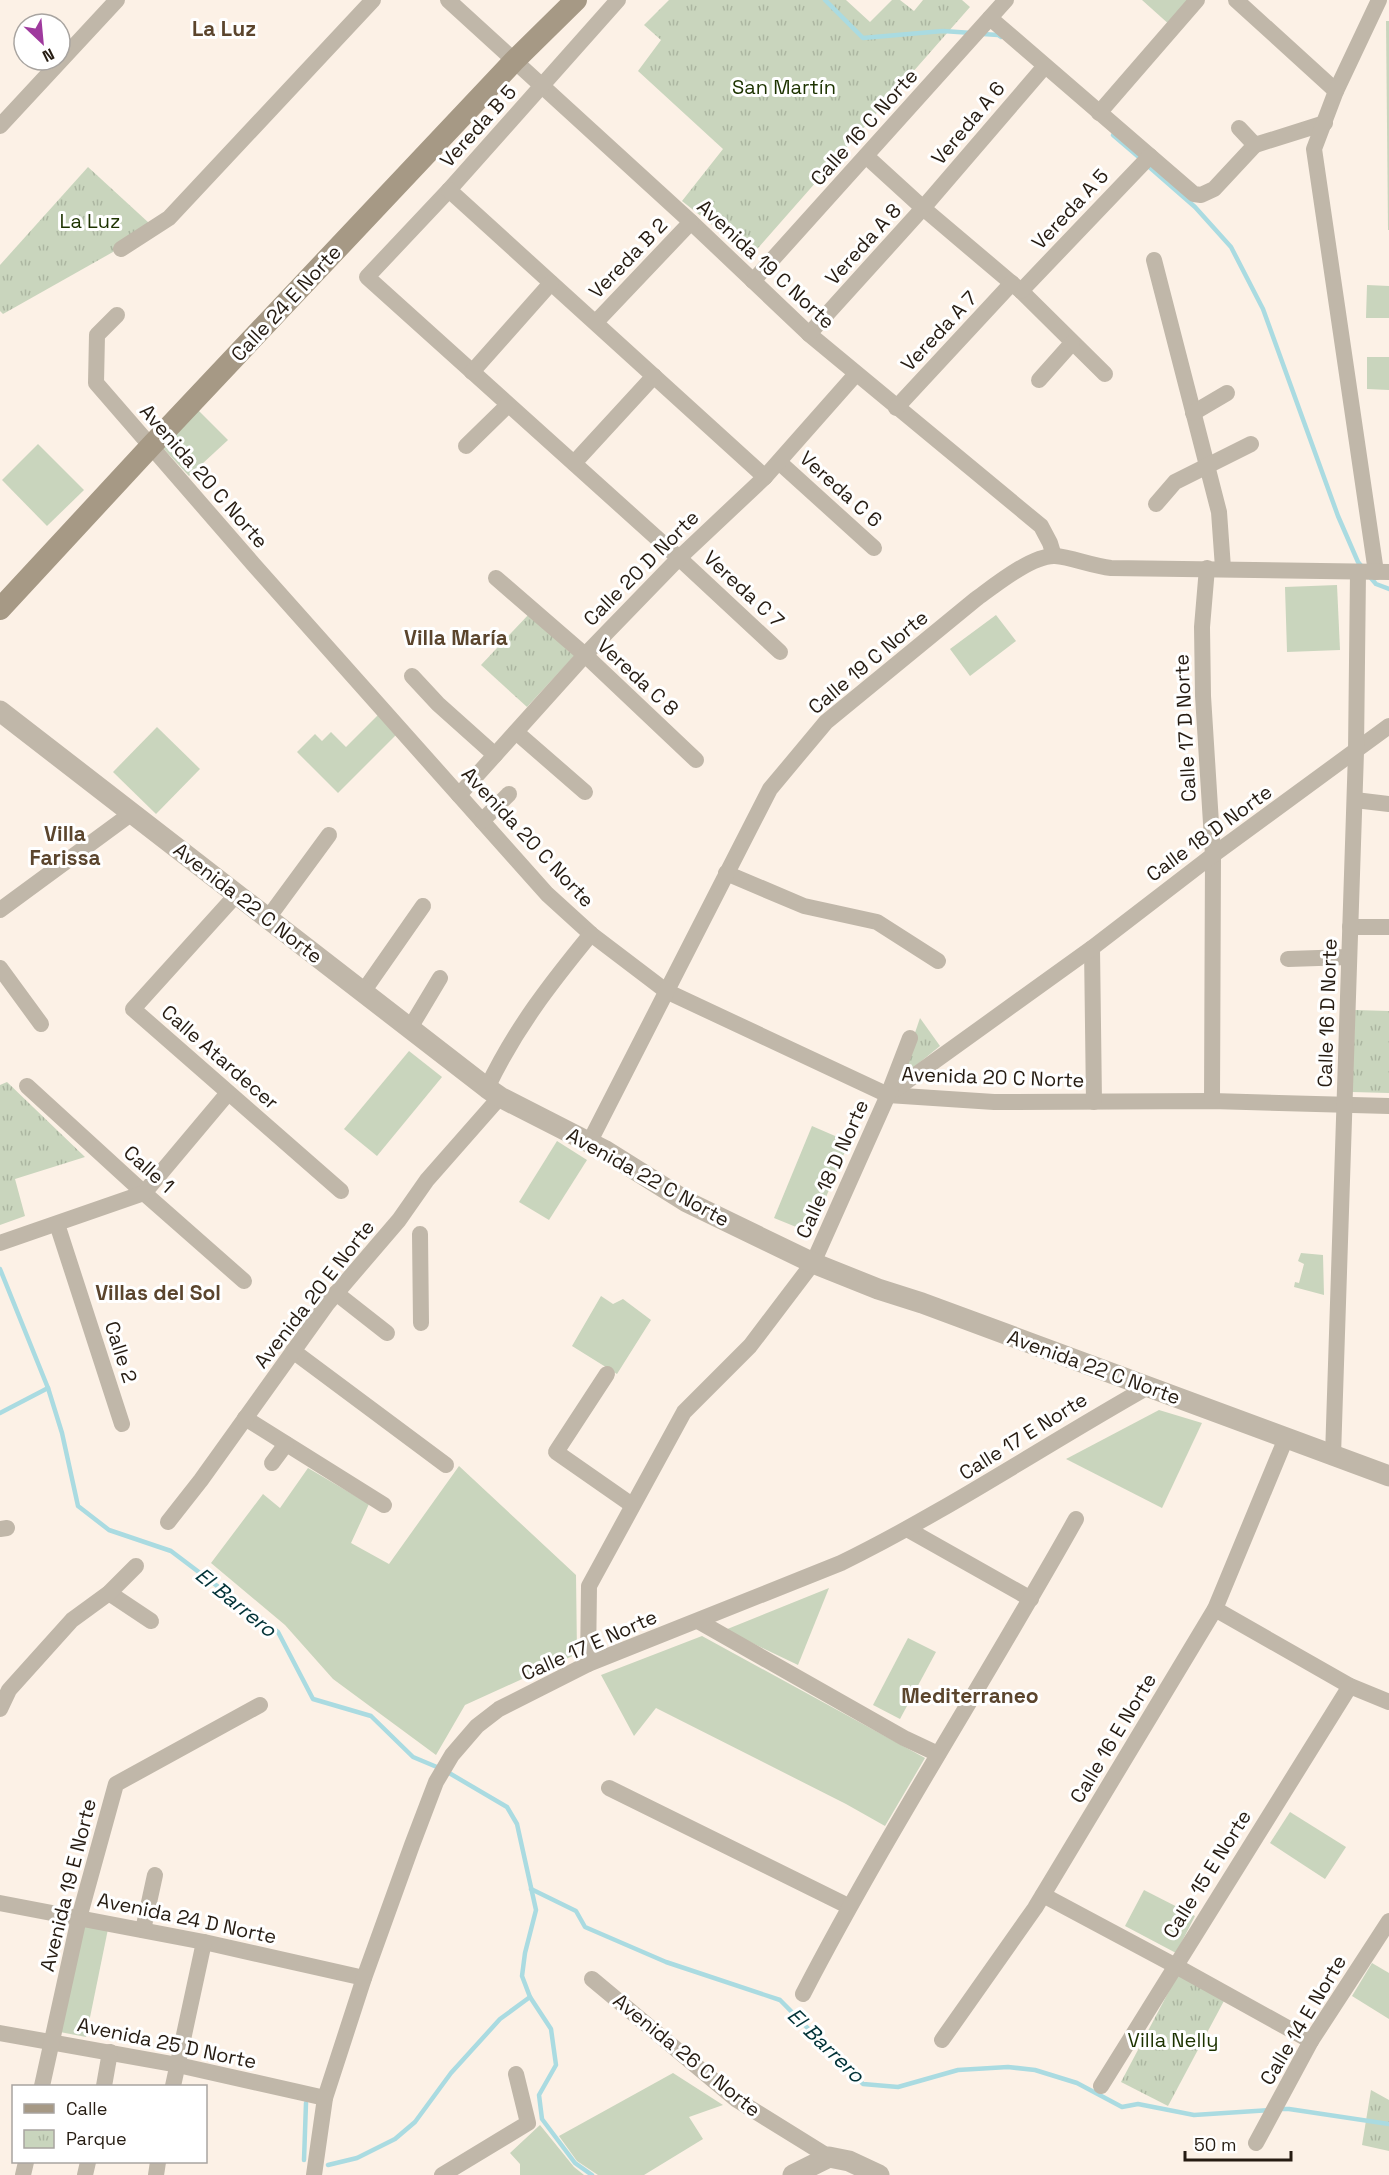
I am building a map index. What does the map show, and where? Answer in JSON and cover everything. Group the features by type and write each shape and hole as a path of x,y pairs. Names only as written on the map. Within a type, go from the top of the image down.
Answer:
{"main road":[{"name":"Calle 24 E Norte","path":"0,609 514,61 576,0"}],"street":[{"path":"0,126 117,0"},
{"path":"121,249 169,219 373,0"},
{"name":"Avenida 19 C Norte","path":"448,0 691,222 809,334 1041,526 1054,556"},
{"name":"Vereda B 5","path":"367,277 449,190 618,0"},
{"name":"Calle 16 C Norte","path":"753,281 1006,0"},
{"path":"1099,113 1197,0"},
{"path":"1236,0 1336,91"},
{"name":"Calle 16 D Norte","path":"1333,1455 1356,752 1372,572 1314,149 1336,91 1379,0"},
{"path":"986,21 1041,70 1099,113 1145,160 1194,194 1201,195 1214,189 1255,145 1325,123"},
{"name":"Vereda A 6","path":"923,208 1041,70"},
{"path":"1239,128 1255,145"},
{"path":"866,156 923,208 1017,287 1105,374"},
{"name":"Vereda A 5","path":"1017,287 1145,160"},
{"path":"449,190 765,477"},
{"name":"Vereda A 8","path":"809,334 923,208"},
{"name":"Vereda B 2","path":"596,322 691,222"},
{"name":"Calle 17 D Norte","path":"1154,260 1218,512 1215,568 1202,627 1213,855 1212,1101"},
{"name":"Vereda C 7","path":"367,277 780,652"},
{"path":"472,372 551,283"},
{"name":"Vereda A 7","path":"896,408 1017,287"},
{"name":"Avenida 20 C Norte","path":"117,315 97,335 96,382 547,894 591,934 666,991 888,1095 994,1102 1212,1101 1389,1106"},
{"path":"1039,380 1072,343"},
{"name":"Calle 20 D Norte","path":"459,795 585,656 679,558 765,477 856,374"},
{"path":"574,463 654,376"},
{"path":"1193,413 1227,393"},
{"path":"466,446 508,405"},
{"path":"1156,504 1175,482 1251,444"},
{"name":"Vereda C 6","path":"779,462 874,548"},
{"path":"1054,556 1111,568 1372,572"},
{"name":"Calle 19 C Norte","path":"589,1143 771,789 826,722 976,599 1024,567 1054,556"},
{"name":"Vereda C 8","path":"496,578 585,656 696,760"},
{"path":"412,676 444,710 495,755"},
{"name":"Avenida 22 C Norte","path":"0,711 493,1092 589,1143 687,1202 813,1263 878,1289 1389,1476"},
{"name":"Calle 18 D Norte","path":"588,1664 589,1586 684,1412 750,1346 813,1263 888,1095 1092,948 1213,855 1389,726"},
{"path":"516,732 585,792"},
{"path":"482,821 509,795"},
{"path":"1354,800 1389,804"},
{"path":"0,910 132,813"},
{"path":"268,918 329,835"},
{"path":"726,873 804,906 877,922 938,961"},
{"name":"Calle Atardecer","path":"237,894 133,1009 341,1191"},
{"path":"363,992 423,906"},
{"path":"1350,927 1389,927"},
{"name":"Avenida 20 E Norte","path":"168,1522 336,1293 399,1220 493,1092 507,1046 545,990 591,934"},
{"path":"1092,948 1094,1102"},
{"path":"1288,959 1349,957"},
{"path":"0,968 41,1024"},
{"path":"410,1028 440,978"},
{"path":"888,1095 910,1038"},
{"name":"Calle 1","path":"27,1086 244,1281"},
{"path":"0,1243 144,1193 228,1093"},
{"name":"Calle 2","path":"57,1224 122,1424"},
{"path":"420,1234 421,1323"},
{"path":"336,1293 387,1333"},
{"path":"293,1352 446,1465"},
{"path":"607,1374 556,1452 632,1505"},
{"name":"Calle 17 E Norte","path":"315,2175 325,2098 364,1978 436,1782 452,1755 477,1726 489,1716 588,1664 841,1563 974,1492 1148,1386"},
{"path":"245,1418 384,1505"},
{"name":"Calle 16 E Norte","path":"942,2040 1043,1895 1215,1610 1286,1438"},
{"path":"272,1463 286,1444"},
{"path":"803,1994 848,1906 1031,1599 1076,1519"},
{"path":"907,1529 1031,1599"},
{"path":"0,1709 9,1690 72,1620 109,1593 136,1566"},
{"path":"109,1593 151,1621"},
{"path":"1215,1610 1350,1686 1389,1702"},
{"path":"698,1621 904,1738 938,1754"},
{"name":"Calle 15 E Norte","path":"1101,2085 1350,1686"},
{"name":"Avenida 19 E Norte","path":"42,2085 79,1918 116,1784 260,1705"},
{"path":"609,1788 848,1906"},
{"path":"143,1929 155,1875"},
{"path":"1043,1895 1311,2042"},
{"name":"Avenida 24 D Norte","path":"0,1903 143,1929 364,1978"},
{"name":"Calle 14 E Norte","path":"1256,2143 1311,2042 1389,1921"},
{"path":"173,2085 204,1942"},
{"name":"Avenida 26 C Norte","path":"592,1979 737,2100 829,2157 849,2161 879,2175"},
{"name":"Avenida 25 D Norte","path":"0,2033 178,2065 325,2098"},
{"path":"104,2085 110,2052"},
{"path":"442,2175 528,2123 516,2074"},
{"path":"793,2175 829,2157"}],"green space":[{"name":"San Martín","path":"669,0 846,0 870,22 892,0 900,0 914,11 923,0 962,0 970,7 751,256 682,201 723,149 638,71 661,40 644,25"},
{"path":"1142,0 1194,0 1171,26"},
{"path":"1386,21 1389,21 1389,230 1388,230"},
{"name":"La Luz","path":"88,167 149,223 136,239 3,314 0,311 0,265"},
{"path":"1367,285 1389,286 1389,318 1366,318"},
{"path":"1367,357 1389,357 1389,390 1367,389"},
{"path":"198,410 228,440 189,476 161,446"},
{"path":"38,444 84,490 47,526 2,480"},
{"path":"1337,585 1340,650 1287,652 1285,587"},
{"path":"530,613 575,655 527,707 481,665"},
{"path":"996,615 1016,641 970,676 950,649"},
{"path":"380,713 399,732 338,793 297,752 315,734 322,741 331,732 346,747"},
{"path":"157,727 200,769 156,814 113,772"},
{"path":"1355,1010 1389,1011 1389,1093 1352,1092"},
{"path":"920,1018 940,1046 903,1076 901,1074"},
{"path":"409,1051 442,1077 377,1156 344,1129"},
{"path":"7,1082 85,1157 15,1179 25,1216 0,1225 0,1085"},
{"path":"812,1126 849,1142 811,1233 774,1218"},
{"path":"557,1141 587,1160 549,1220 519,1202"},
{"path":"1301,1253 1323,1255 1324,1295 1294,1287 1295,1282 1299,1283 1304,1264 1298,1261"},
{"path":"601,1296 613,1304 623,1299 651,1320 617,1374 572,1346"},
{"path":"1159,1410 1202,1423 1162,1508 1066,1459"},
{"path":"459,1466 576,1575 577,1654 465,1705 436,1755 333,1679 285,1625 211,1563 263,1494 280,1508 308,1468 369,1504 351,1543 389,1564"},
{"path":"829,1588 798,1665 725,1630"},
{"path":"702,1636 925,1758 885,1826 656,1708 634,1736 601,1675"},
{"path":"908,1638 936,1652 900,1719 873,1705"},
{"path":"1290,1812 1346,1847 1325,1879 1270,1843"},
{"path":"1144,1890 1195,1916 1176,1953 1125,1926"},
{"path":"83,1924 108,1929 86,2037 60,2032"},
{"path":"1372,1963 1389,1973 1389,2019 1352,1996"},
{"name":"Villa Nelly","path":"1178,1974 1225,1999 1168,2106 1121,2082"},
{"path":"673,2073 723,2105 689,2117 703,2139 644,2175 598,2175 577,2161 559,2136"},
{"path":"1371,2090 1389,2100 1389,2151 1362,2145"},
{"path":"540,2125 574,2167 584,2175 520,2175 520,2164 510,2153"}],"waterway":[{"path":"825,0 863,38 943,31 972,33"},
{"path":"983,34 1001,37"},
{"path":"1113,135 1141,159"},
{"path":"1147,165 1195,207 1231,247 1263,309 1338,516 1358,562 1363,568"},
{"path":"1370,577 1376,584 1389,589"},
{"name":"El Barrero","path":"0,1269 48,1388 62,1433 78,1506 109,1530 171,1551 278,1632 313,1699 371,1716 413,1757 444,1770 507,1807 517,1824 536,1910 525,1953 522,1976 530,1997 551,2029 556,2065 539,2095 542,2119 575,2163 592,2175"},
{"path":"0,1413 48,1388"},
{"name":"El Barrero","path":"531,1889 576,1911 585,1927 666,1962 780,2000 863,2084 898,2087 958,2070 1008,2067 1035,2070 1077,2083 1122,2107 1138,2104 1194,2115 1271,2110"},
{"path":"328,2165 357,2158 395,2139 415,2122 451,2073 500,2019 530,1997"},
{"path":"304,2160 306,2103"},
{"name":"El Barrero","path":"1279,2109 1389,2124"}],"district":[{"name":"La Luz","path":"224,28"},
{"name":"Villa María","path":"456,637"},
{"name":"Villa Farissa","path":"65,845"},
{"name":"Villas del Sol","path":"158,1292"},
{"name":"Mediterraneo","path":"970,1695"}]}
